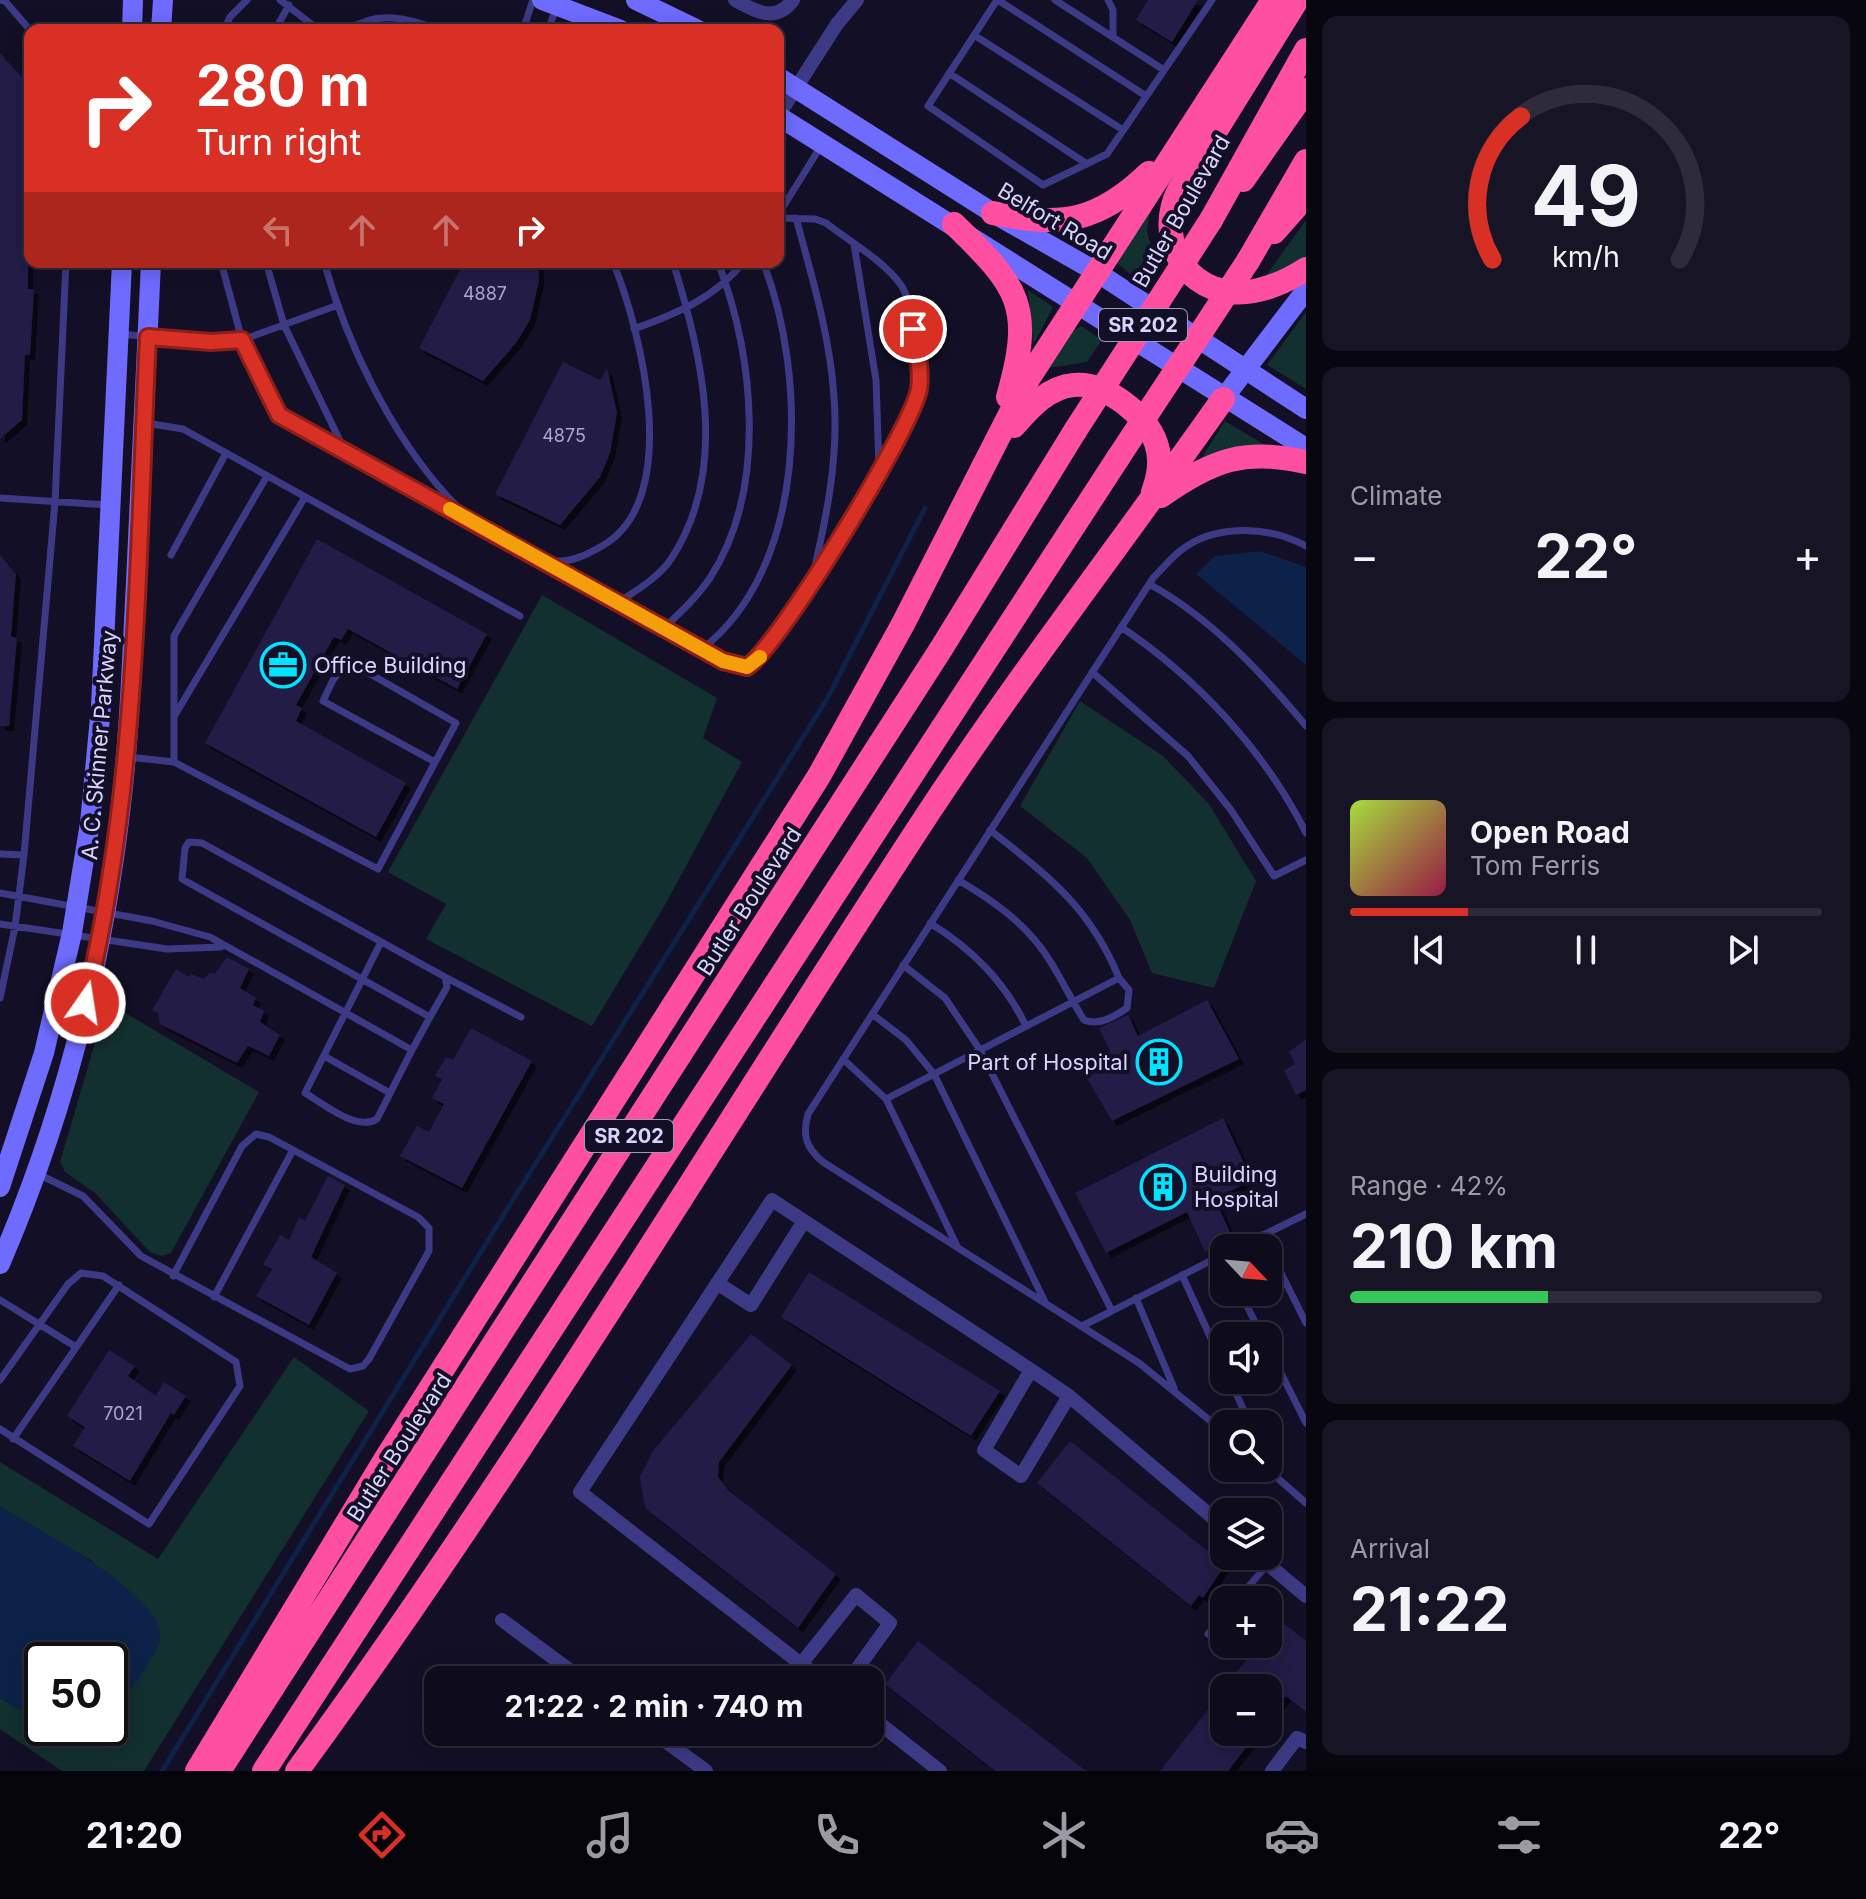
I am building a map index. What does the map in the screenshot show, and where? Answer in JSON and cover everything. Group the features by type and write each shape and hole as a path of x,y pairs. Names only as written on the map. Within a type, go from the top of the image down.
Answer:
{"highway":[{"path":"197,1771 411,1418 819,776 889,650 1028,379 1273,0"},
{"path":"1297,0 1179,190 1173,202 1169,226 1174,250 1182,264 1211,287 1229,292 1262,290 1306,269"},
{"name":"Butler Boulevard","path":"219,1771 924,675 1075,431 1211,220 1306,50"},
{"path":"1211,220 1262,157 1306,90"},
{"path":"993,213 1053,223 1091,215 1142,181 1176,146"},
{"name":"SR 202","path":"264,1771 1248,261 1306,161"},
{"path":"1248,261 1306,196"},
{"path":"954,224 1001,272 1015,297 1021,320 1019,358 993,448"},
{"path":"993,448 1034,404 1059,388 1075,385 1107,393 1149,428 1156,443 1160,471 1141,513"},
{"path":"297,1771 435,1575 931,810 1064,615 1223,399"},
{"path":"1141,513 1178,484 1217,462 1254,455 1306,462"}],"main road":[{"path":"132,24 133,0"},
{"path":"161,24 163,0"},
{"path":"636,0 686,24"},
{"path":"553,2 606,24"},
{"name":"Belfort Road","path":"787,82 993,213 1095,271 1306,409"},
{"path":"784,120 954,224 1223,399 1306,448"},
{"name":"A. C. Skinner Parkway","path":"0,1187 44,1053 72,933 98,750 122,268"},
{"name":"A. C. Skinner Parkway","path":"0,1264 36,1173 67,1074 105,912 126,757 151,268"},
{"path":"1223,399 1306,290"}],"street":[{"path":"735,0 756,12 772,15 787,8 793,0"},
{"path":"787,82 857,0"},
{"path":"804,1666 580,1492 772,1200 1069,1396 1210,1515"},
{"path":"717,1283 751,1305 804,1221"},
{"path":"1031,1370 984,1450 1021,1476 1069,1396"},
{"path":"1275,1570 1306,1596"},
{"path":"801,1664 856,1595 890,1623 859,1666"},
{"path":"502,1620 564,1666"},
{"path":"884,1727 940,1771"},
{"path":"1272,1771 1297,1738 1306,1742"},
{"path":"672,1746 706,1771"}],"lane":[{"path":"0,0 5,1 25,24"},
{"path":"227,24 247,0"},
{"path":"280,0 312,24"},
{"path":"525,24 533,0"},
{"path":"1146,96 997,0 928,106 1043,185 1107,154 1212,0"},
{"path":"1055,0 1164,70"},
{"path":"1108,0 1113,10 1113,37"},
{"path":"549,24 553,2"},
{"path":"278,24 289,5"},
{"path":"362,24 392,17 424,24"},
{"path":"974,35 1123,130"},
{"path":"949,73 1087,164"},
{"path":"784,207 822,144"},
{"path":"223,268 242,340 279,415 537,555 723,661 747,667 764,653 810,585 914,406 920,377 905,292 899,281 826,223 784,217"},
{"path":"796,218 822,314 834,398 834,458 825,524 810,585"},
{"path":"854,244 876,380 879,468"},
{"path":"0,998 15,927 24,855 55,502 66,268"},
{"path":"268,268 284,325 345,451"},
{"path":"326,268 357,351 402,434 449,499 479,524"},
{"path":"537,555 554,561 591,553 621,530 638,502 648,454 647,385 615,268"},
{"path":"619,602 671,560 698,495 706,411 702,372 688,308 675,268"},
{"path":"664,628 710,578 741,505 748,408 726,283 720,268"},
{"path":"634,329 688,308 726,283 739,268"},
{"path":"702,649 729,624 761,575 781,521 790,463 785,356 764,268"},
{"path":"118,334 211,342 242,340 338,305"},
{"path":"143,423 183,429 520,616"},
{"path":"171,555 226,453"},
{"path":"174,762 174,636 267,476"},
{"path":"174,717 305,497"},
{"path":"0,498 110,505"},
{"path":"1210,1420 1175,1390 1082,1326 811,1152 805,1140 808,1114 1149,584 1181,549 1220,533 1262,531 1306,546"},
{"path":"1149,584 1201,618 1277,691 1306,726"},
{"path":"1121,627 1161,653 1233,727 1280,788 1306,833"},
{"path":"126,757 174,762 378,869 456,723 358,667 344,667 333,680 323,701 435,762"},
{"path":"1092,672 1188,756 1231,810 1274,876 1306,860"},
{"path":"958,880 989,898 1023,926 1050,959 1084,1020 1093,1023 1115,1017 1127,1008 1129,990 1119,978 1104,940 1062,888 990,830"},
{"path":"430,1017 190,885 182,879 185,848 189,842 202,843 521,1017"},
{"path":"0,854 24,855"},
{"path":"0,893 188,929 210,937 221,947 412,1050"},
{"path":"930,923 969,950 992,973 1011,995 1026,1026"},
{"path":"0,924 167,949 221,947"},
{"path":"381,942 305,1093 364,1124 377,1119 447,987 445,977"},
{"path":"903,965 945,998 980,1050 1112,1311"},
{"path":"886,1099 1119,978"},
{"path":"872,1014 906,1040 934,1074 1046,1304"},
{"path":"324,1056 390,1093"},
{"path":"843,1059 886,1099 958,1248"},
{"path":"36,1173 83,1196 141,1256 173,1276 341,1367 356,1369 369,1359 429,1251 430,1236 425,1221 263,1135 247,1138 173,1276"},
{"path":"214,1297 293,1150"},
{"path":"1264,1234 1305,1217"},
{"path":"1082,1326 1210,1262"},
{"path":"0,1380 39,1322 68,1284 81,1273 103,1276 119,1285 236,1362 240,1386 149,1524 0,1429"},
{"path":"1182,1275 1210,1336"},
{"path":"1282,1275 1306,1323"},
{"path":"13,1439 119,1285"},
{"path":"1136,1298 1175,1390"},
{"path":"0,1300 76,1347"},
{"path":"1282,1375 1306,1423"},
{"path":"1282,1482 1306,1503"}],"green space":[{"path":"1151,206 1147,230 1154,260 1140,282 1117,263"},
{"path":"1306,220 1306,260 1263,280"},
{"path":"1028,290 1053,307 1035,342 1033,342"},
{"path":"1306,312 1306,389 1267,365"},
{"path":"1081,326 1102,340 1087,362 1049,368 1071,332"},
{"path":"1225,421 1265,445 1202,457"},
{"path":"542,595 717,698 703,738 742,762 665,905 592,1026 426,939 446,904 388,872"},
{"path":"1080,701 1163,756 1209,804 1256,881 1214,988 1152,973 1130,920 1087,858 1020,806"},
{"path":"107,1002 259,1092 171,1253 162,1256 150,1252 95,1193 65,1172 60,1162"},
{"path":"294,1357 369,1411 144,1771 62,1771 25,1746 128,1746 128,1691 160,1642 92,1561 0,1507 0,1462 158,1559"},
{"path":"0,1698 24,1712 24,1745 0,1729"}],"water":[{"path":"1260,551 1306,567 1306,665 1196,574 1215,556"},
{"path":"0,1507 68,1547 122,1584 144,1604 157,1623 160,1640 128,1692 128,1642 24,1642 24,1712 0,1698"}],"building":[{"path":"1148,0 1198,0 1172,42 1136,20"},
{"path":"0,53 24,79 24,268 28,268 28,289 34,289 30,355 25,355 22,420 0,439"},
{"path":"461,268 539,268 530,320 516,343 483,381 419,348"},
{"path":"563,362 600,380 607,368 617,413 610,453 600,477 560,525 495,494"},
{"name":"Office Building","path":"317,539 487,634 457,689 348,629 341,640 334,637 296,705 302,708 296,721 406,783 376,837 205,743"},
{"path":"0,555 16,574 11,636 17,638 9,726 0,726"},
{"path":"227,957 249,969 240,988 256,998 253,1005 264,1011 260,1022 280,1035 269,1056 248,1046 237,1063 160,1024 158,1013 152,1010 176,969 189,977 191,974 204,979 210,972 215,974"},
{"name":"Part of Hospital","path":"1207,1000 1239,1059 1112,1121 1080,1066 1110,1050 1099,1028 1128,1015 1138,1036"},
{"path":"471,1028 532,1061 462,1188 400,1156 417,1126 429,1132 444,1104 432,1098 442,1079 435,1076 446,1057 453,1060"},
{"path":"1306,1039 1306,1090 1296,1095 1284,1070 1295,1064 1289,1052"},
{"name":"Building Hospital","path":"1223,1118 1252,1180 1215,1199 1231,1234 1210,1234 1210,1250 1205,1252 1187,1212 1106,1253 1075,1193"},
{"path":"328,1176 345,1185 311,1257 337,1273 309,1325 256,1296 272,1269 263,1265 280,1235 289,1240 299,1217 305,1221"},
{"path":"809,1272 1000,1391 971,1436 781,1317"},
{"path":"751,1334 792,1365 719,1462 718,1477 729,1491 836,1574 798,1628 646,1509 640,1477 653,1451"},
{"path":"109,1350 135,1366 128,1376 156,1396 164,1382 186,1396 174,1415 171,1413 130,1481 73,1446 85,1427 67,1416"},
{"path":"1070,1441 1210,1553 1210,1570 1222,1570 1203,1598 1199,1595 1191,1606 1037,1483"},
{"path":"1282,1622 1306,1641 1306,1712 1286,1696 1282,1701 1282,1674 1236,1674 1247,1659 1282,1658"},
{"path":"918,1641 1086,1771 995,1771 885,1684"},
{"path":"1210,1707 1210,1746 1247,1746 1228,1771 1160,1771"}],"waterway":[{"path":"162,1771 509,1206 827,699 925,508"}],"slow traffic":[{"path":"450,509 723,661 747,667 760,657"}],"place":[{"name":"Office Building","path":"283,665"},
{"name":"Part of Hospital","path":"1159,1062"},
{"name":"Building Hospital","path":"1163,1187"}],"route":[{"path":"85,1003 113,864 127,749 148,337 211,342 242,340 279,415 537,555 723,661 747,667 764,653 791,615 851,521 914,406 920,377 913,329"}]}
